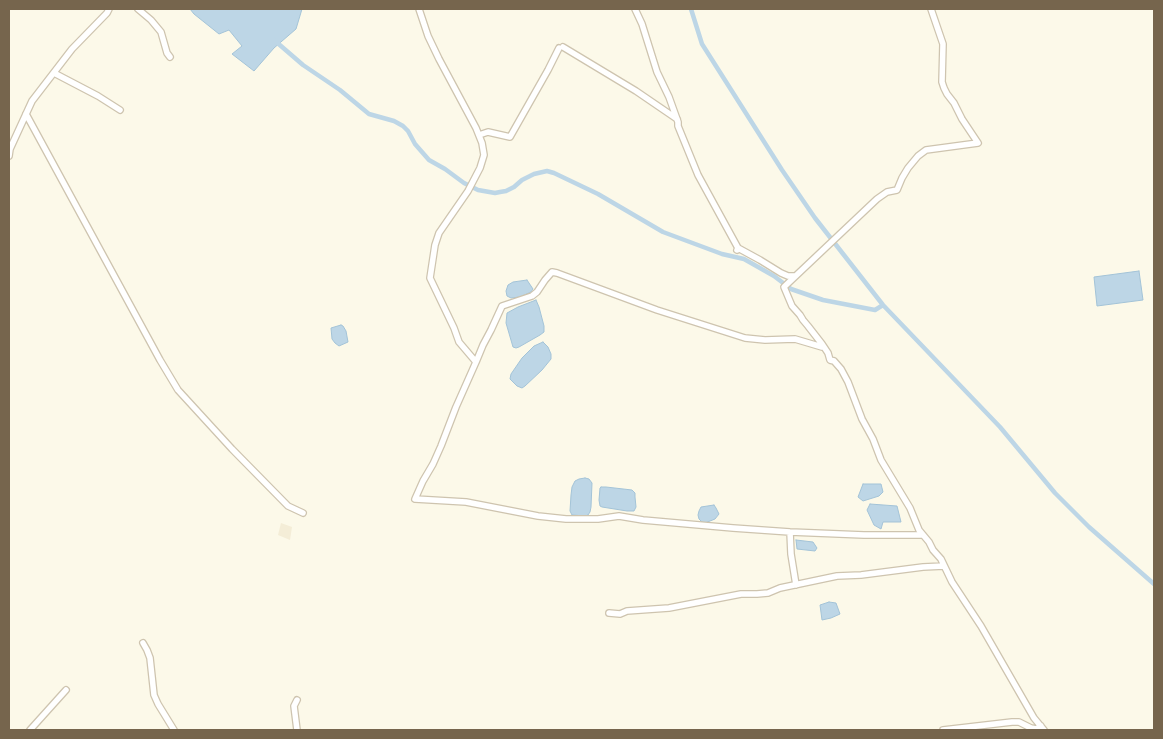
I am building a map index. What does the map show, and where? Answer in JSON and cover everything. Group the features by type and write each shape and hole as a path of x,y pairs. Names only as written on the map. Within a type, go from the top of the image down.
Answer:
{"street":[{"path":"9,156 32,101 72,49 109,9"},
{"path":"138,9 162,32 167,53 170,57"},
{"path":"419,9 428,36 479,135 484,155 480,168 468,191 439,233 435,245 430,278 459,342 476,362"},
{"path":"635,9 642,24 657,72 669,96 678,126 698,175 732,236 737,249 781,273 795,276"},
{"path":"931,9 943,44 942,82 944,88 978,143 926,150 908,168 897,190 887,192 877,199 784,288 792,306 828,353 830,360 840,366 862,419 874,439 881,460 902,492 919,530 944,566 952,582 981,626 1022,699 1042,728 1036,730 1019,722 1012,722 943,730"},
{"path":"479,135 488,132 510,137 561,47 636,91 677,120"},
{"path":"54,73 120,110"},
{"path":"26,114 178,390 288,506 303,513"},
{"path":"823,347 795,339 764,340 745,338 656,310 552,272 532,296 502,306 482,345 433,464 415,499 466,502 538,516 566,519 598,519 619,516 659,522 790,532 923,535"},
{"path":"790,532 796,585"},
{"path":"609,613 620,614 627,611 669,608 768,592 822,578 944,566"},
{"path":"143,643 150,658 154,695 174,730"},
{"path":"30,730 66,690"},
{"path":"297,700 294,706 297,730"}],"shaded area":[{"path":"281,523 292,527 290,540 278,535"}],"water":[{"path":"190,9 302,9 296,29 274,48 254,71 232,54 242,46 229,30 219,34"},
{"path":"1139,271 1143,300 1097,306 1094,277"},
{"path":"527,280 533,289 531,292 520,297 511,298 507,296 508,285 513,282"},
{"path":"536,300 544,332 519,347 513,347 506,323 507,313"},
{"path":"341,325 346,331 348,342 339,346 332,339 331,328"},
{"path":"543,342 548,347 551,359 525,386 522,388 517,386 510,379 511,374 522,358 534,346"},
{"path":"585,478 589,479 592,483 590,512 585,516 572,515 570,511 572,487 575,481"},
{"path":"863,484 881,484 883,492 879,496 863,501 858,497"},
{"path":"601,487 632,490 635,493 636,507 634,511 600,506"},
{"path":"870,504 897,506 901,522 883,522 881,529 874,525 867,510"},
{"path":"714,505 719,514 715,519 705,523 702,522 698,515 701,507"},
{"path":"796,540 813,542 817,548 815,551 797,549"},
{"path":"829,602 836,603 840,614 822,620 820,605"}],"waterway":[{"path":"691,9 702,44 782,170 815,218 883,305 1000,427 1055,493 1089,527 1154,584"},
{"path":"274,40 303,65 340,90 369,114 394,121 403,126 429,160 478,190 495,193 506,191 534,174 547,171 598,194 663,232 722,254 744,259 774,276 791,289 823,300 875,310 883,305"}]}
